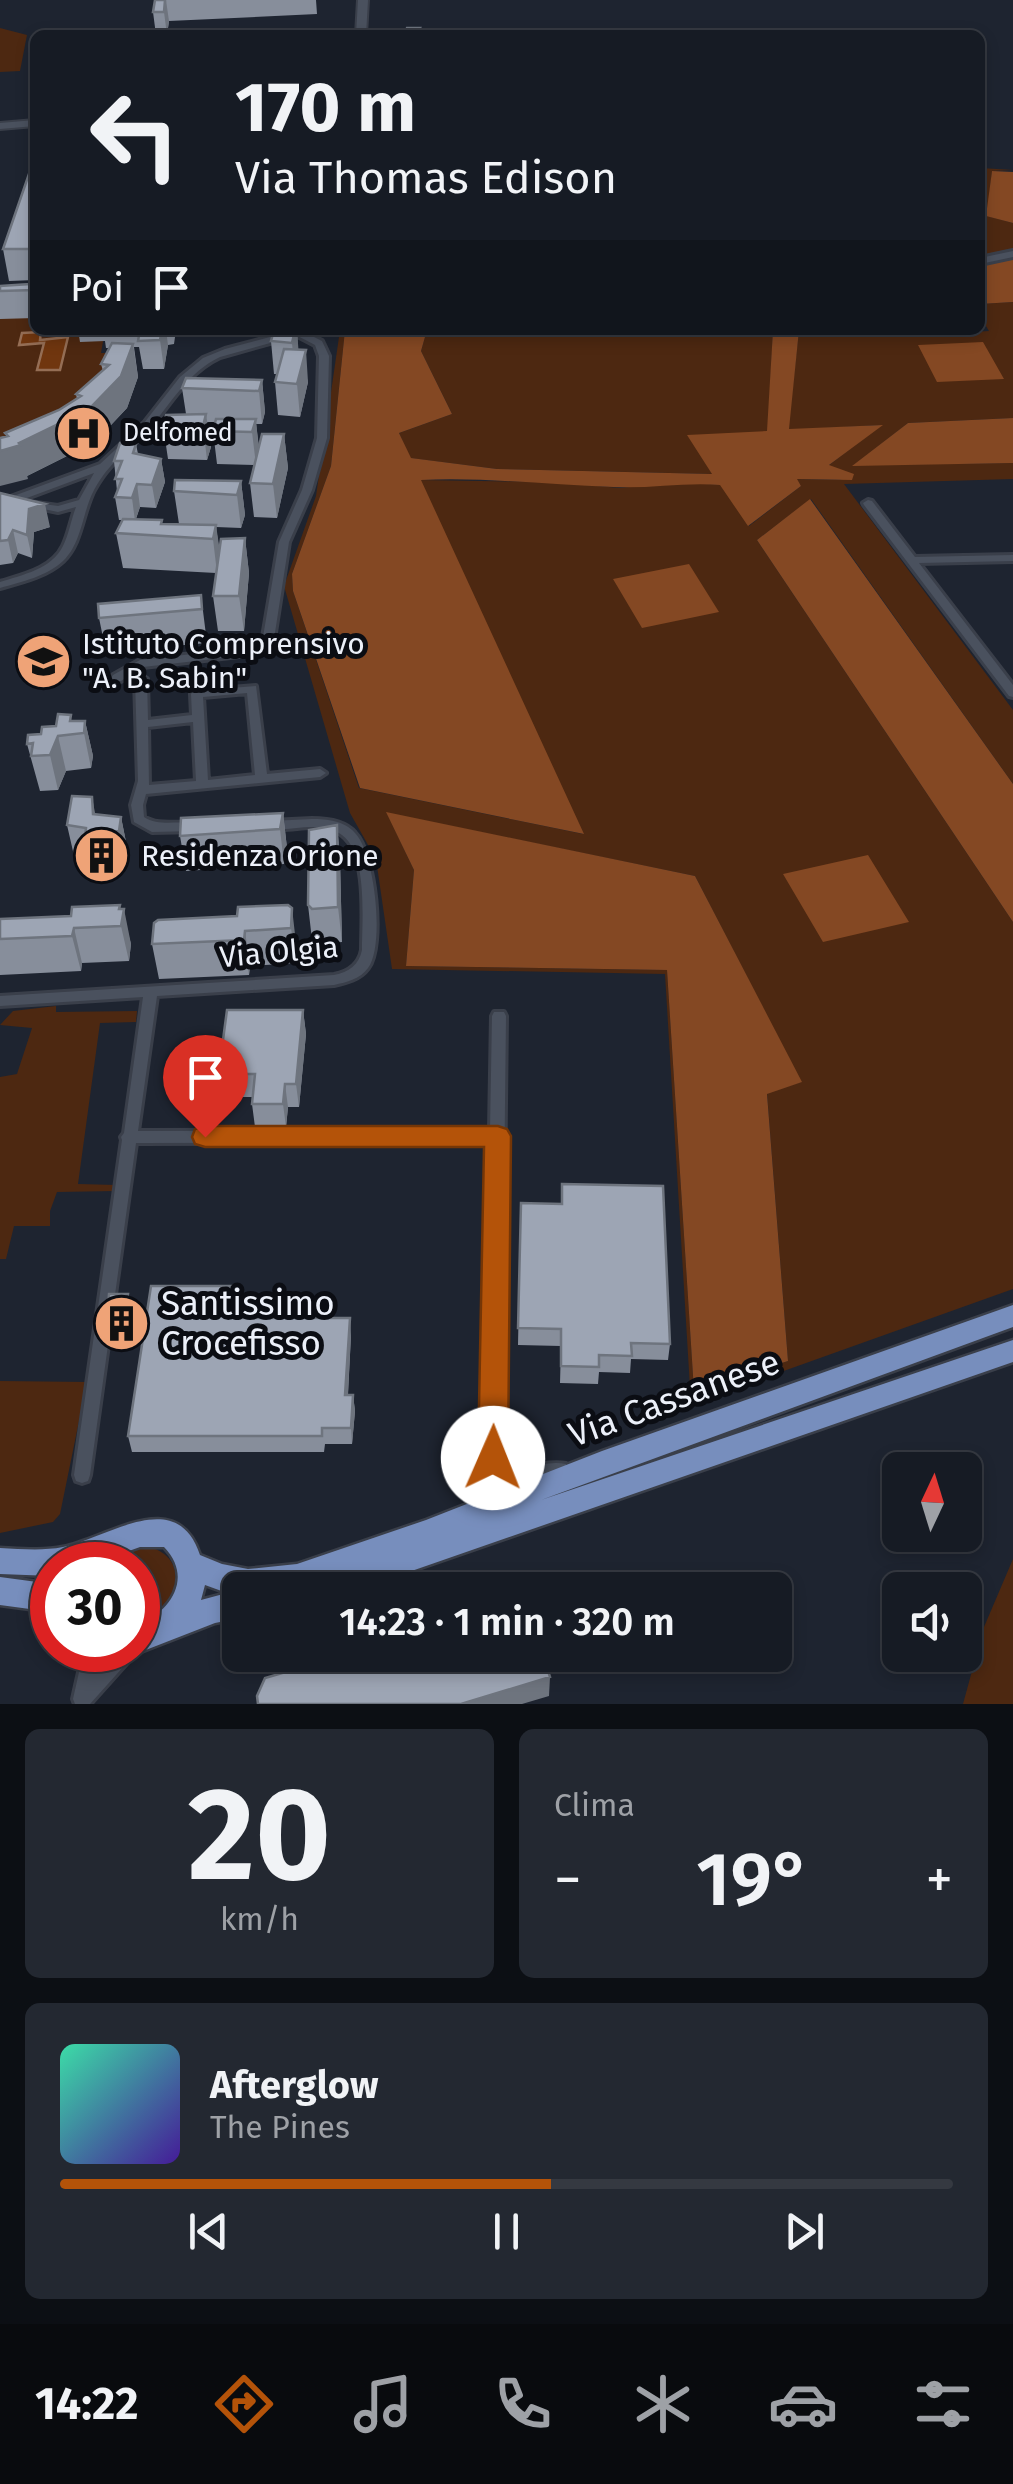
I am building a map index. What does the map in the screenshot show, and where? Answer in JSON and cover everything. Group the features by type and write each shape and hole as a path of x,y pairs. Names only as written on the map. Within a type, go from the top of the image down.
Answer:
{"main road":[{"name":"Via Cassanese","path":"117,1542 133,1532 149,1531 177,1542 191,1565 222,1578 274,1582 297,1578 602,1463 1013,1316"},
{"name":"Via Cassanese","path":"368,1572 1013,1351"},
{"name":"Via Cassanese","path":"0,1561 30,1562"},
{"path":"169,1625 190,1594 191,1565"},
{"path":"0,1590 30,1595"},
{"path":"160,1630 222,1609"}],"street":[{"path":"361,30 363,0"},
{"path":"0,126 30,123"},
{"path":"985,259 1013,254"},
{"path":"0,585 53,566 70,550 85,496 103,466 146,427 197,366 281,335"},
{"path":"117,678 145,663 248,650 268,639 273,630 284,542 307,490 322,438 324,356 319,343 304,335"},
{"path":"2,505 103,466"},
{"path":"65,482 77,483 85,496"},
{"path":"43,504 40,496 44,490"},
{"path":"58,509 85,496"},
{"path":"2,505 43,504 58,509 74,530"},
{"path":"868,504 1013,692"},
{"path":"914,560 1013,558"},
{"path":"140,679 143,790 136,811 143,825 218,827"},
{"path":"202,784 197,694 252,689 260,778"},
{"path":"142,724 198,718"},
{"path":"143,790 320,773"},
{"name":"Via Olgia","path":"150,990 334,980 354,974 366,963 365,861 351,834 326,824 258,826"},
{"path":"0,1002 150,990 82,1475"},
{"path":"473,1514 481,1502 493,1458 499,1016"},
{"path":"128,1137 498,1136"},
{"path":"493,1458 505,1469 529,1476 602,1463"},
{"path":"81,1702 88,1672"},
{"path":"81,1702 108,1672"}],"shaded area":[{"path":"0,28 27,35 20,71 0,72"},
{"path":"985,168 1013,170 992,171 987,216 1013,223 1013,256 985,263"},
{"path":"992,171 1013,172 1013,223 986,216"},
{"path":"1013,256 1013,302 985,304 985,263"},
{"path":"1013,302 1013,418 908,423 854,465 1013,463 1013,479 844,484 1013,710 1013,784 811,499 757,540 1013,922 1013,1289 691,1404 665,974 392,969 376,859 350,813 284,586 316,496 339,335 344,335 331,466 292,574 293,591 359,788 583,834 420,480 550,482 620,488 680,482 721,485 749,526 801,486 796,479 842,480 828,466 881,425 788,430 798,335 899,337 985,335 989,331 985,304","holes":["387,813 695,876 801,1082 767,1093 788,1361 694,1391 667,970 406,966 414,870"]},
{"path":"0,308 30,308 30,335 104,335 101,353 119,353 78,421 0,467"},
{"path":"22,333 41,335 40,340 68,337 60,370 37,370 44,343 19,345"},
{"path":"344,335 426,335 421,351 452,414 399,433 411,458 497,469 712,474 687,435 767,431 773,335 798,335 789,429 883,425 829,465 854,474 852,480 797,479 801,486 748,526 720,485 626,487 421,480 584,834 360,788 293,591 292,574 331,466"},
{"path":"426,335 773,335 768,431 713,474 497,469 410,458 399,433 452,414 421,351"},
{"path":"983,342 1004,379 937,382 918,345"},
{"path":"1013,418 1013,463 852,466 908,423"},
{"path":"810,499 1013,784 1013,922 757,540"},
{"path":"689,564 719,612 642,628 613,579"},
{"path":"386,812 695,876 802,1082 767,1094 788,1361 694,1391 667,970 406,966 414,870"},
{"path":"868,855 909,922 823,942 783,874"},
{"path":"56,1006 56,1012 137,1011 136,1022 100,1023 78,1184 117,1185 116,1191 57,1192 50,1211 50,1226 14,1226 6,1259 0,1259 0,1077 17,1074 32,1028 0,1025 13,1011"},
{"path":"0,1381 87,1382 60,1514 53,1522 0,1533"},
{"path":"160,1552 171,1561 176,1573 171,1598 160,1611"},
{"path":"1013,1559 1013,1704 963,1704 972,1672 982,1672 984,1627"}],"building":[{"path":"155,0 165,0 164,12 153,12"},
{"path":"30,171 30,249 3,249"},
{"path":"30,284 30,290 0,291 0,286"},
{"path":"139,335 161,335 160,340 138,341"},
{"path":"273,335 294,335 292,343 271,341"},
{"path":"112,343 133,344 121,376 89,409 21,445 0,451 0,438 8,436 5,433 81,396 76,394 109,365 101,364"},
{"path":"284,349 306,350 297,384 275,382"},
{"path":"186,378 262,380 259,391 182,388"},
{"path":"206,414 203,426 163,425 166,415"},
{"path":"216,419 256,419 252,432 213,431"},
{"path":"262,434 284,434 273,484 250,483"},
{"path":"120,443 136,444 133,453 161,459 152,485 137,484 132,498 115,497 122,479 115,479 122,461 114,461"},
{"path":"175,480 241,481 237,495 174,491"},
{"path":"0,493 45,504 29,509 27,535 13,530 8,540 0,541"},
{"path":"123,519 216,525 213,539 116,533"},
{"path":"245,538 239,596 213,596 221,539"},
{"path":"201,595 202,609 99,618 98,604"},
{"path":"58,714 71,715 70,721 85,721 84,733 58,736 50,755 31,756 33,743 27,744 28,735 41,734 42,727 56,726"},
{"path":"72,796 92,797 93,814 121,817 119,831 85,836 86,828 67,825"},
{"path":"283,813 280,829 180,836 181,818"},
{"path":"337,825 338,907 312,909 308,905 309,830"},
{"path":"120,905 119,909 124,909 121,926 74,928 72,936 0,939 0,919 71,916 72,907"},
{"path":"238,907 292,908 291,928 245,931 244,940 152,944 154,923 158,920 237,916"},
{"path":"227,1010 303,1010 296,1084 285,1084 283,1104 252,1104 255,1074 198,1074 203,1040 223,1040"},
{"path":"562,1184 663,1186 670,1344 631,1343 632,1356 599,1355 599,1367 561,1366 561,1329 518,1328 521,1203 562,1204"},
{"path":"151,1286 235,1286 232,1318 350,1318 345,1395 353,1395 351,1428 322,1428 322,1436 128,1436"},
{"path":"109,1294 128,1294 126,1307 108,1307"},
{"path":"286,1672 548,1672 550,1677 461,1704 258,1704 257,1696 265,1678"}],"place":[{"name":"Delfomed","path":"84,433"},
{"name":"Istituto Comprensivo \"A. B. Sabin\"","path":"43,661"},
{"name":"Residenza Orione","path":"102,856"},
{"name":"Santissimo Crocefisso","path":"122,1323"}],"route":[{"path":"205,1137 498,1136 493,1458"}]}
